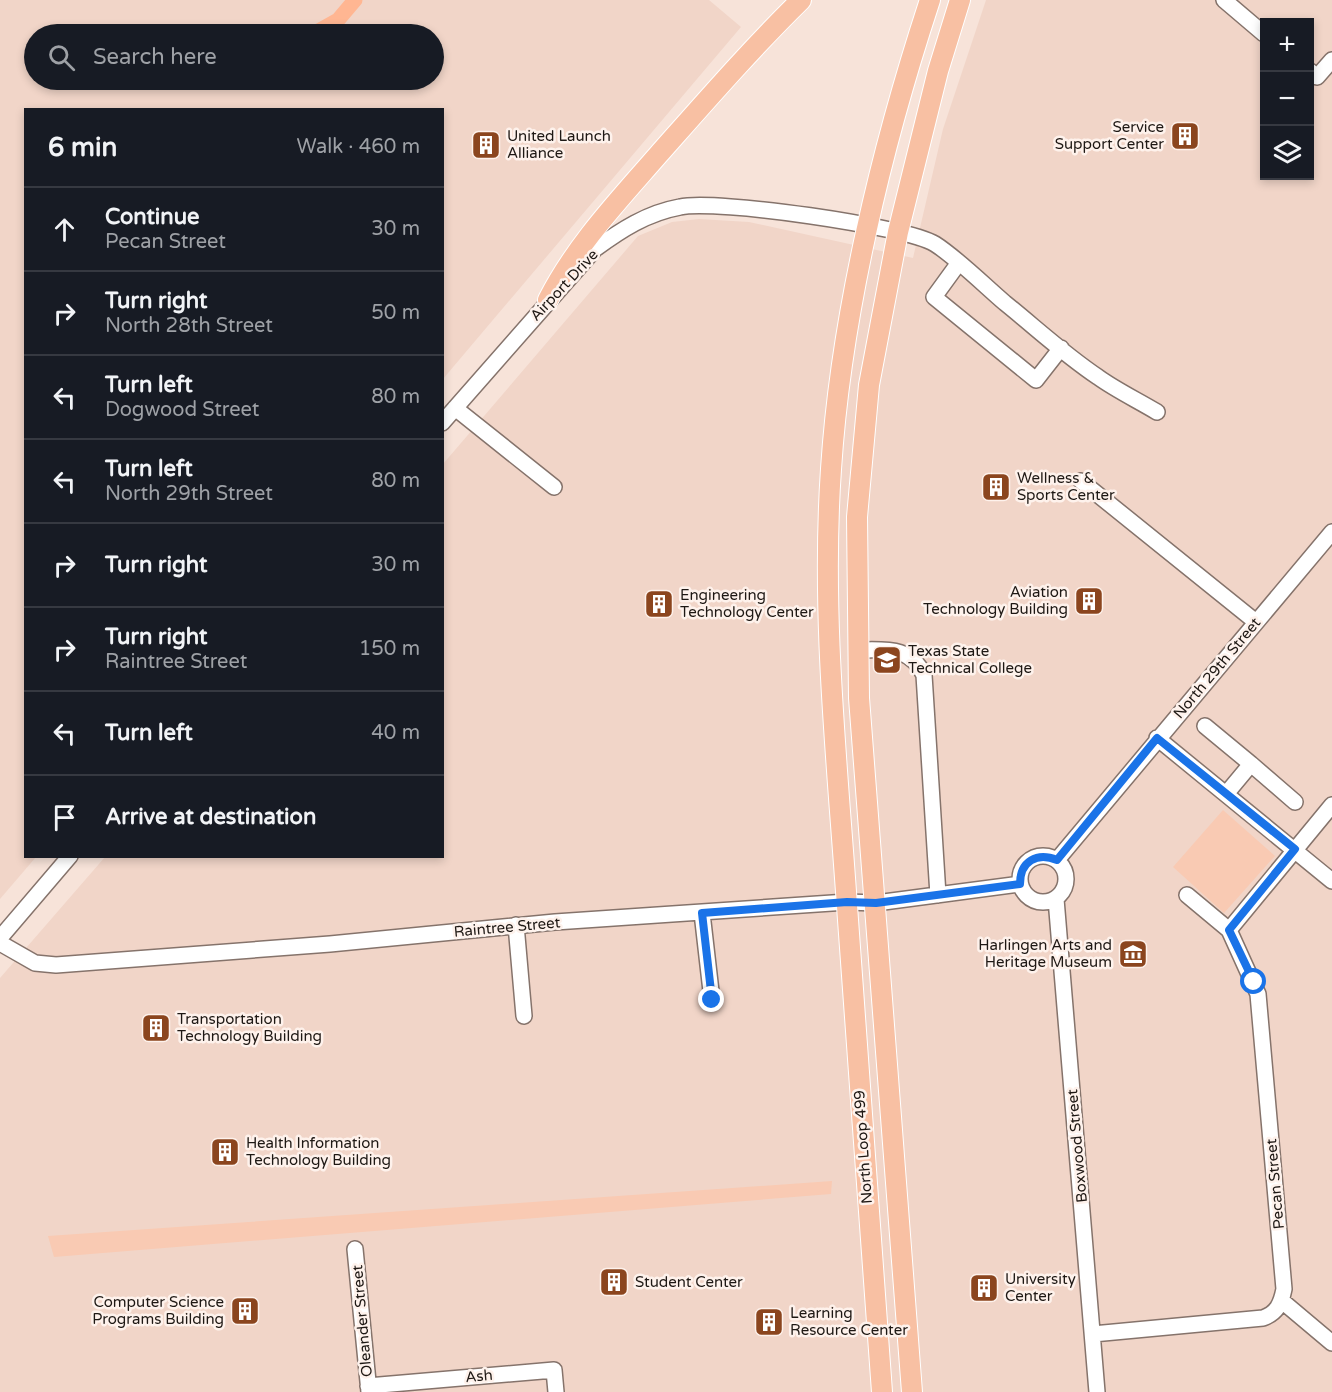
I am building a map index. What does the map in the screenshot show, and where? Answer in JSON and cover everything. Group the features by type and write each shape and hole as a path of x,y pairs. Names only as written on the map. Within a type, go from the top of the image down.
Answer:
{"main road":[{"path":"548,300 564,269 603,217 760,40 801,0"},
{"name":"North Loop 499","path":"882,1392 831,705 827,568 831,466 847,327 909,65 930,0"},
{"name":"North Loop 499","path":"912,1392 859,698 857,517 869,385 898,232 935,81 960,0"}],"street":[{"path":"1224,0 1260,30"},
{"path":"1311,72 1317,77 1332,60"},
{"name":"Airport Drive","path":"444,421 595,249 626,227 681,206 748,208 898,232 935,244 1099,378 1156,412"},
{"path":"958,264 934,297 1036,380 1061,348"},
{"path":"455,408 554,487"},
{"path":"1082,481 1256,622"},
{"name":"North 29th Street","path":"1057,860 1332,532"},
{"path":"858,650 903,652 919,665 924,675 938,895"},
{"path":"1205,726 1295,802"},
{"path":"1157,738 1332,880"},
{"path":"1226,794 1251,764"},
{"path":"1229,930 1332,806"},
{"path":"1047,856 1057,860 1064,869 1067,880 1064,891 1056,899 1045,903 1034,901 1025,894 1020,884 1020,873 1026,863 1035,857 1047,856"},
{"path":"0,941 68,858"},
{"name":"Raintree Street","path":"0,941 35,963 56,965 330,944 516,925 847,902 876,903 1020,884"},
{"name":"Pecan Street","path":"1187,895 1229,930 1258,994 1284,1289 1281,1301"},
{"name":"Boxwood Street","path":"1056,899 1097,1392"},
{"path":"702,913 712,1000"},
{"path":"516,925 524,1016"},
{"name":"Oleander Street","path":"355,1249 368,1389"},
{"path":"1093,1334 1263,1318 1271,1315 1281,1301 1332,1343"},
{"name":"Ash","path":"368,1389 554,1370 556,1392"}],"shaded area":[{"path":"0,0 709,0 741,27 444,378 444,108 24,108 24,858 35,858 0,899"},
{"name":"Texas State Technical College","path":"986,0 1332,0 1332,1392 0,1392 0,978 104,858 444,858 444,463 638,236 672,222 699,219 749,222 913,258 943,129"},
{"path":"1223,810 1275,856 1224,913 1173,867"},
{"path":"832,1181 831,1194 54,1257 48,1236"}],"waterway":[{"path":"331,24 338,20 355,0"}],"place":[{"name":"Service Support Center","path":"1185,136"},
{"name":"United Launch Alliance","path":"486,145"},
{"name":"Wellness & Sports Center","path":"996,487"},
{"name":"Aviation Technology Building","path":"1089,601"},
{"name":"Engineering Technology Center","path":"659,604"},
{"name":"Texas State Technical College","path":"887,660"},
{"name":"Harlingen Arts and Heritage Museum","path":"1133,954"},
{"name":"Transportation Technology Building","path":"156,1028"},
{"name":"Health Information Technology Building","path":"225,1152"},
{"name":"Student Center","path":"614,1282"},
{"name":"University Center","path":"984,1288"},
{"name":"Computer Science Programs Building","path":"245,1311"},
{"name":"Learning Resource Center","path":"769,1322"}],"route":[{"path":"712,1000 702,913 847,902 876,903 1020,884 1020,873 1026,863 1035,857 1047,856 1057,860 1157,738 1295,849 1229,930 1254,982"}]}
